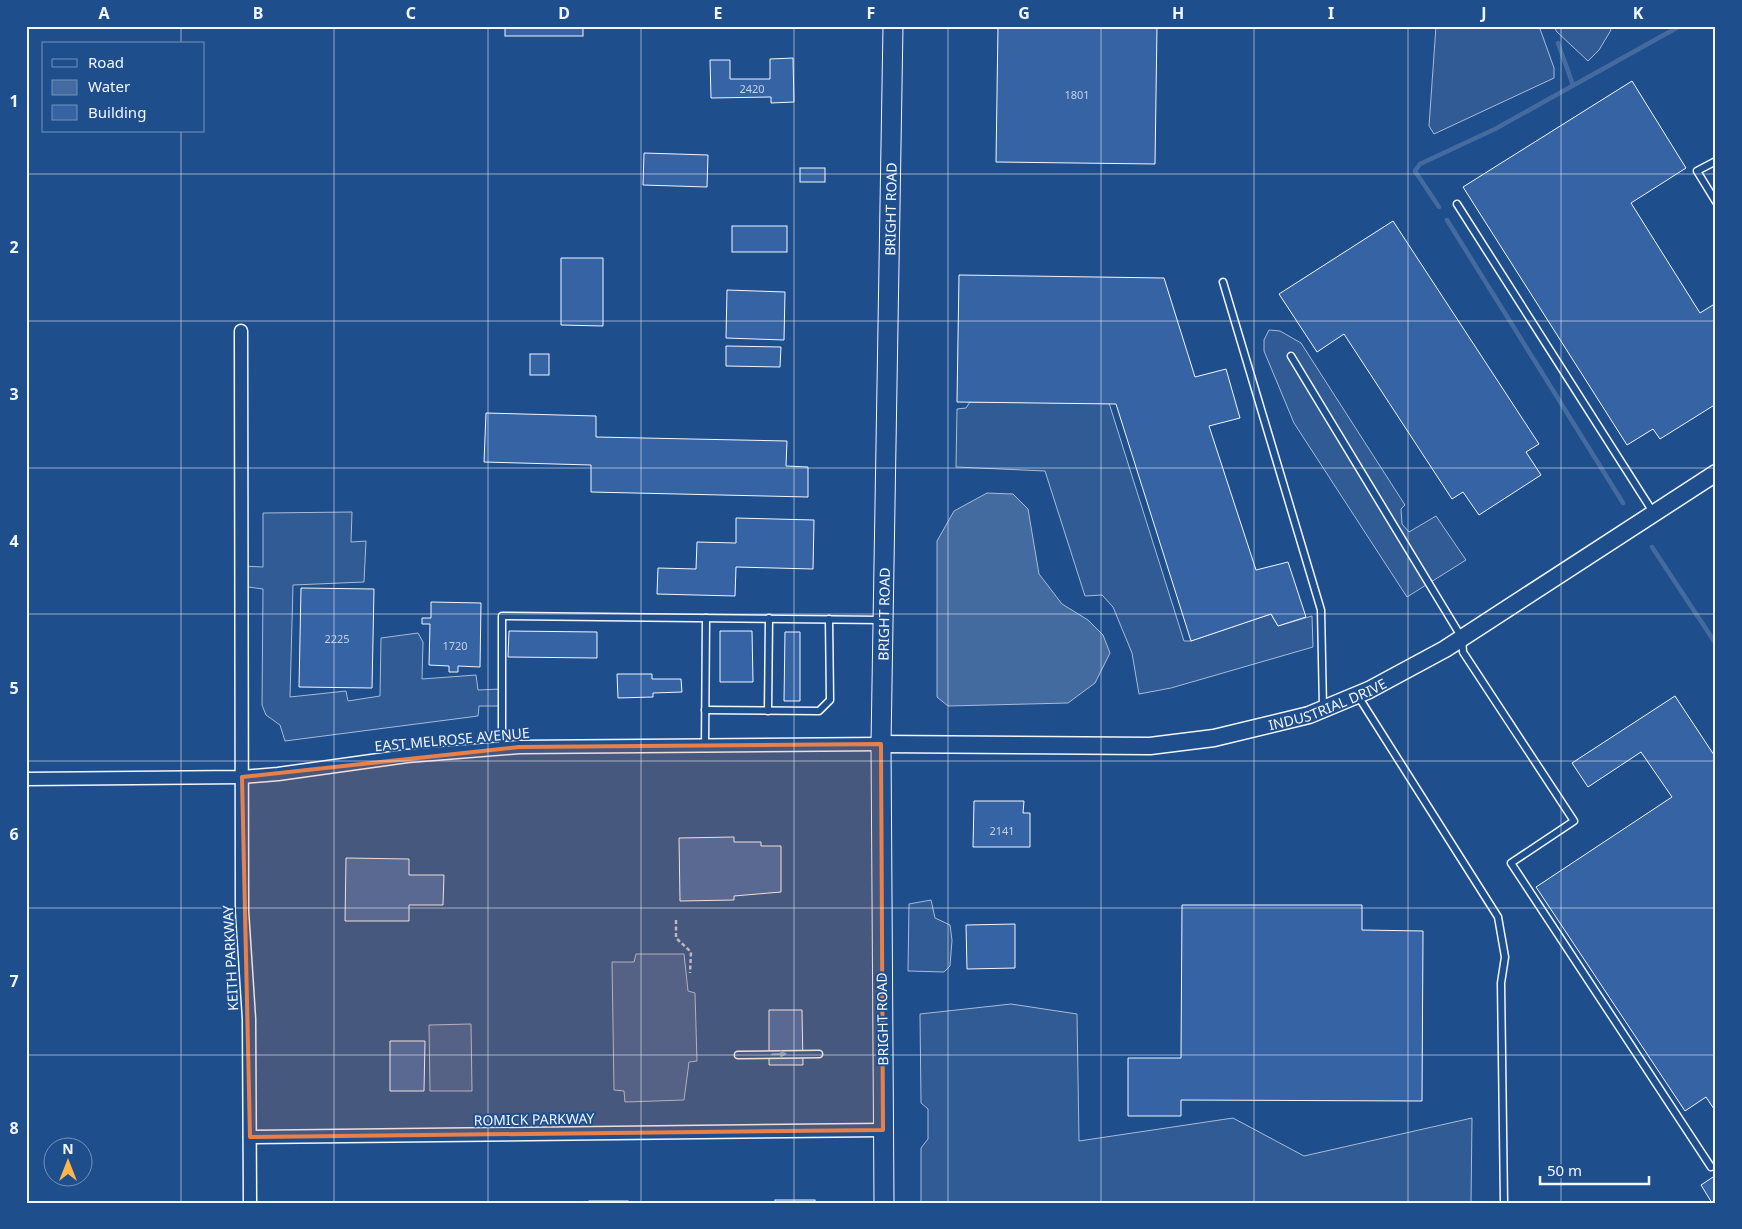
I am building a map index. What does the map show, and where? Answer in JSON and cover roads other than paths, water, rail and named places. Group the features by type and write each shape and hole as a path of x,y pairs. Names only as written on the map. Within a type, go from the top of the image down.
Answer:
{"main road":[{"name":"BRIGHT ROAD","path":"884,1203 881,744 893,26"}],"street":[{"name":"KEITH PARKWAY","path":"241,331 242,911 249,1019 250,1137"},
{"name":"INDUSTRIAL DRIVE","path":"881,744 1150,746 1198,741 1246,732 1323,709 1358,695 1407,671 1462,638 1716,473"},
{"name":"EAST MELROSE AVENUE","path":"26,779 242,777 278,774 407,756 502,748 881,744"},
{"name":"ROMICK PARKWAY","path":"250,1137 884,1130"},
{"path":"250,1137 250,1203"}],"lane":[{"path":"1716,161 1697,171 1716,202"},
{"path":"1457,204 1654,513"},
{"path":"1223,282 1321,610 1323,709"},
{"path":"1291,356 1462,638 1463,652 1574,821 1511,863 1711,1167"},
{"path":"502,748 502,616 883,620"},
{"path":"705,746 706,618"},
{"path":"768,711 769,618"},
{"path":"705,710 819,711 830,700 829,619"},
{"path":"1358,695 1498,917 1505,957 1501,983 1504,1203"},
{"path":"738,1055 819,1054"}],"water":[{"path":"987,493 1013,494 1028,509 1039,574 1062,604 1088,620 1103,635 1110,653 1095,683 1068,703 948,706 937,697 937,541 954,511"}],"waterway":[{"path":"1439,207 1415,171 1420,164 1495,129 1680,26"},
{"path":"1558,43 1573,85"},
{"path":"1447,220 1623,503"},
{"path":"1652,547 1716,644"}]}
